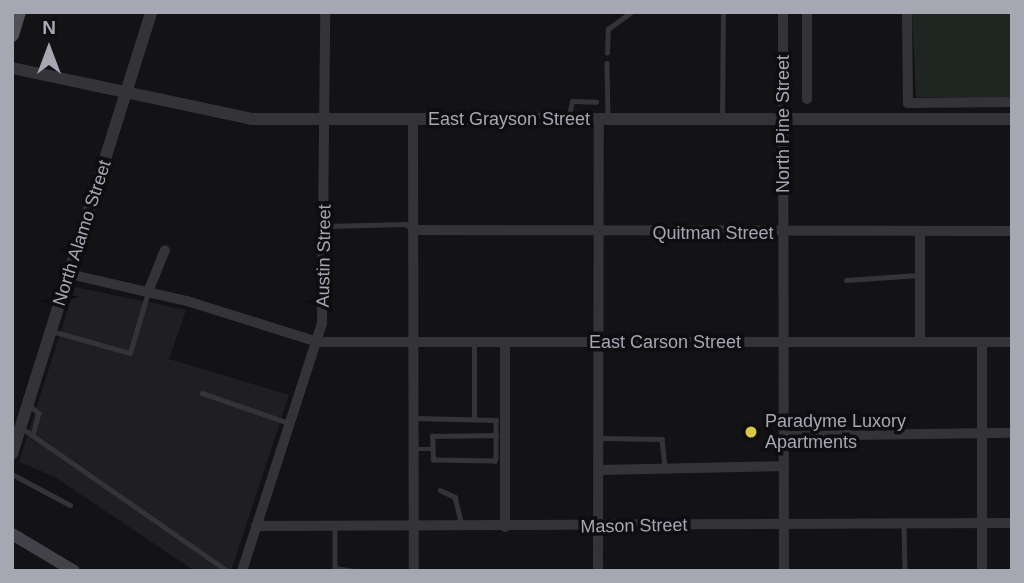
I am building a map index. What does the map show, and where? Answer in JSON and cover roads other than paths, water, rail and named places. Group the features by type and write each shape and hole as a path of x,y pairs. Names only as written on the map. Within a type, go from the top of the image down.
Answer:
{"main road":[{"path":"12,35 19,12"},
{"path":"12,534 71,570"}],"street":[{"name":"North Alamo Street","path":"12,454 151,12"},
{"name":"Austin Street","path":"242,571 318,342 324,306 325,12"},
{"name":"North Pine Street","path":"783,12 784,571"},
{"path":"807,12 807,100"},
{"path":"907,12 908,103 1012,102"},
{"name":"East Grayson Street","path":"12,68 251,119 1012,119"},
{"path":"414,119 414,571"},
{"path":"598,571 599,233 604,120"},
{"name":"Quitman Street","path":"413,230 599,233 1012,231"},
{"path":"920,232 920,342"},
{"path":"148,292 165,250"},
{"name":"East Carson Street","path":"69,274 148,292 318,342 1012,342"},
{"path":"505,342 505,527"},
{"path":"982,342 982,571"},
{"path":"784,436 1012,433"},
{"path":"599,470 784,466"},
{"name":"Mason Street","path":"256,526 598,527 1012,523"}],"lane":[{"path":"607,53 608,29 631,12"},
{"path":"722,120 723,12"},
{"path":"604,120 607,64"},
{"path":"568,120 572,102 596,102"},
{"path":"324,226 405,224 413,230"},
{"path":"846,280 920,275"},
{"path":"51,331 130,353 148,292"},
{"path":"474,342 474,418"},
{"path":"202,393 289,423"},
{"path":"28,404 39,413 33,435"},
{"path":"414,418 494,418 496,435 495,461 433,460 432,436 496,435"},
{"path":"21,427 202,557 228,571"},
{"path":"599,438 662,439 665,469"},
{"path":"413,449 431,449"},
{"path":"12,474 71,505"},
{"path":"440,490 454,497 462,527"},
{"path":"904,524 905,571"},
{"path":"335,527 335,568 354,571"}],"place":[{"name":"Paradyme Luxory Apartments","path":"751,432"}]}
